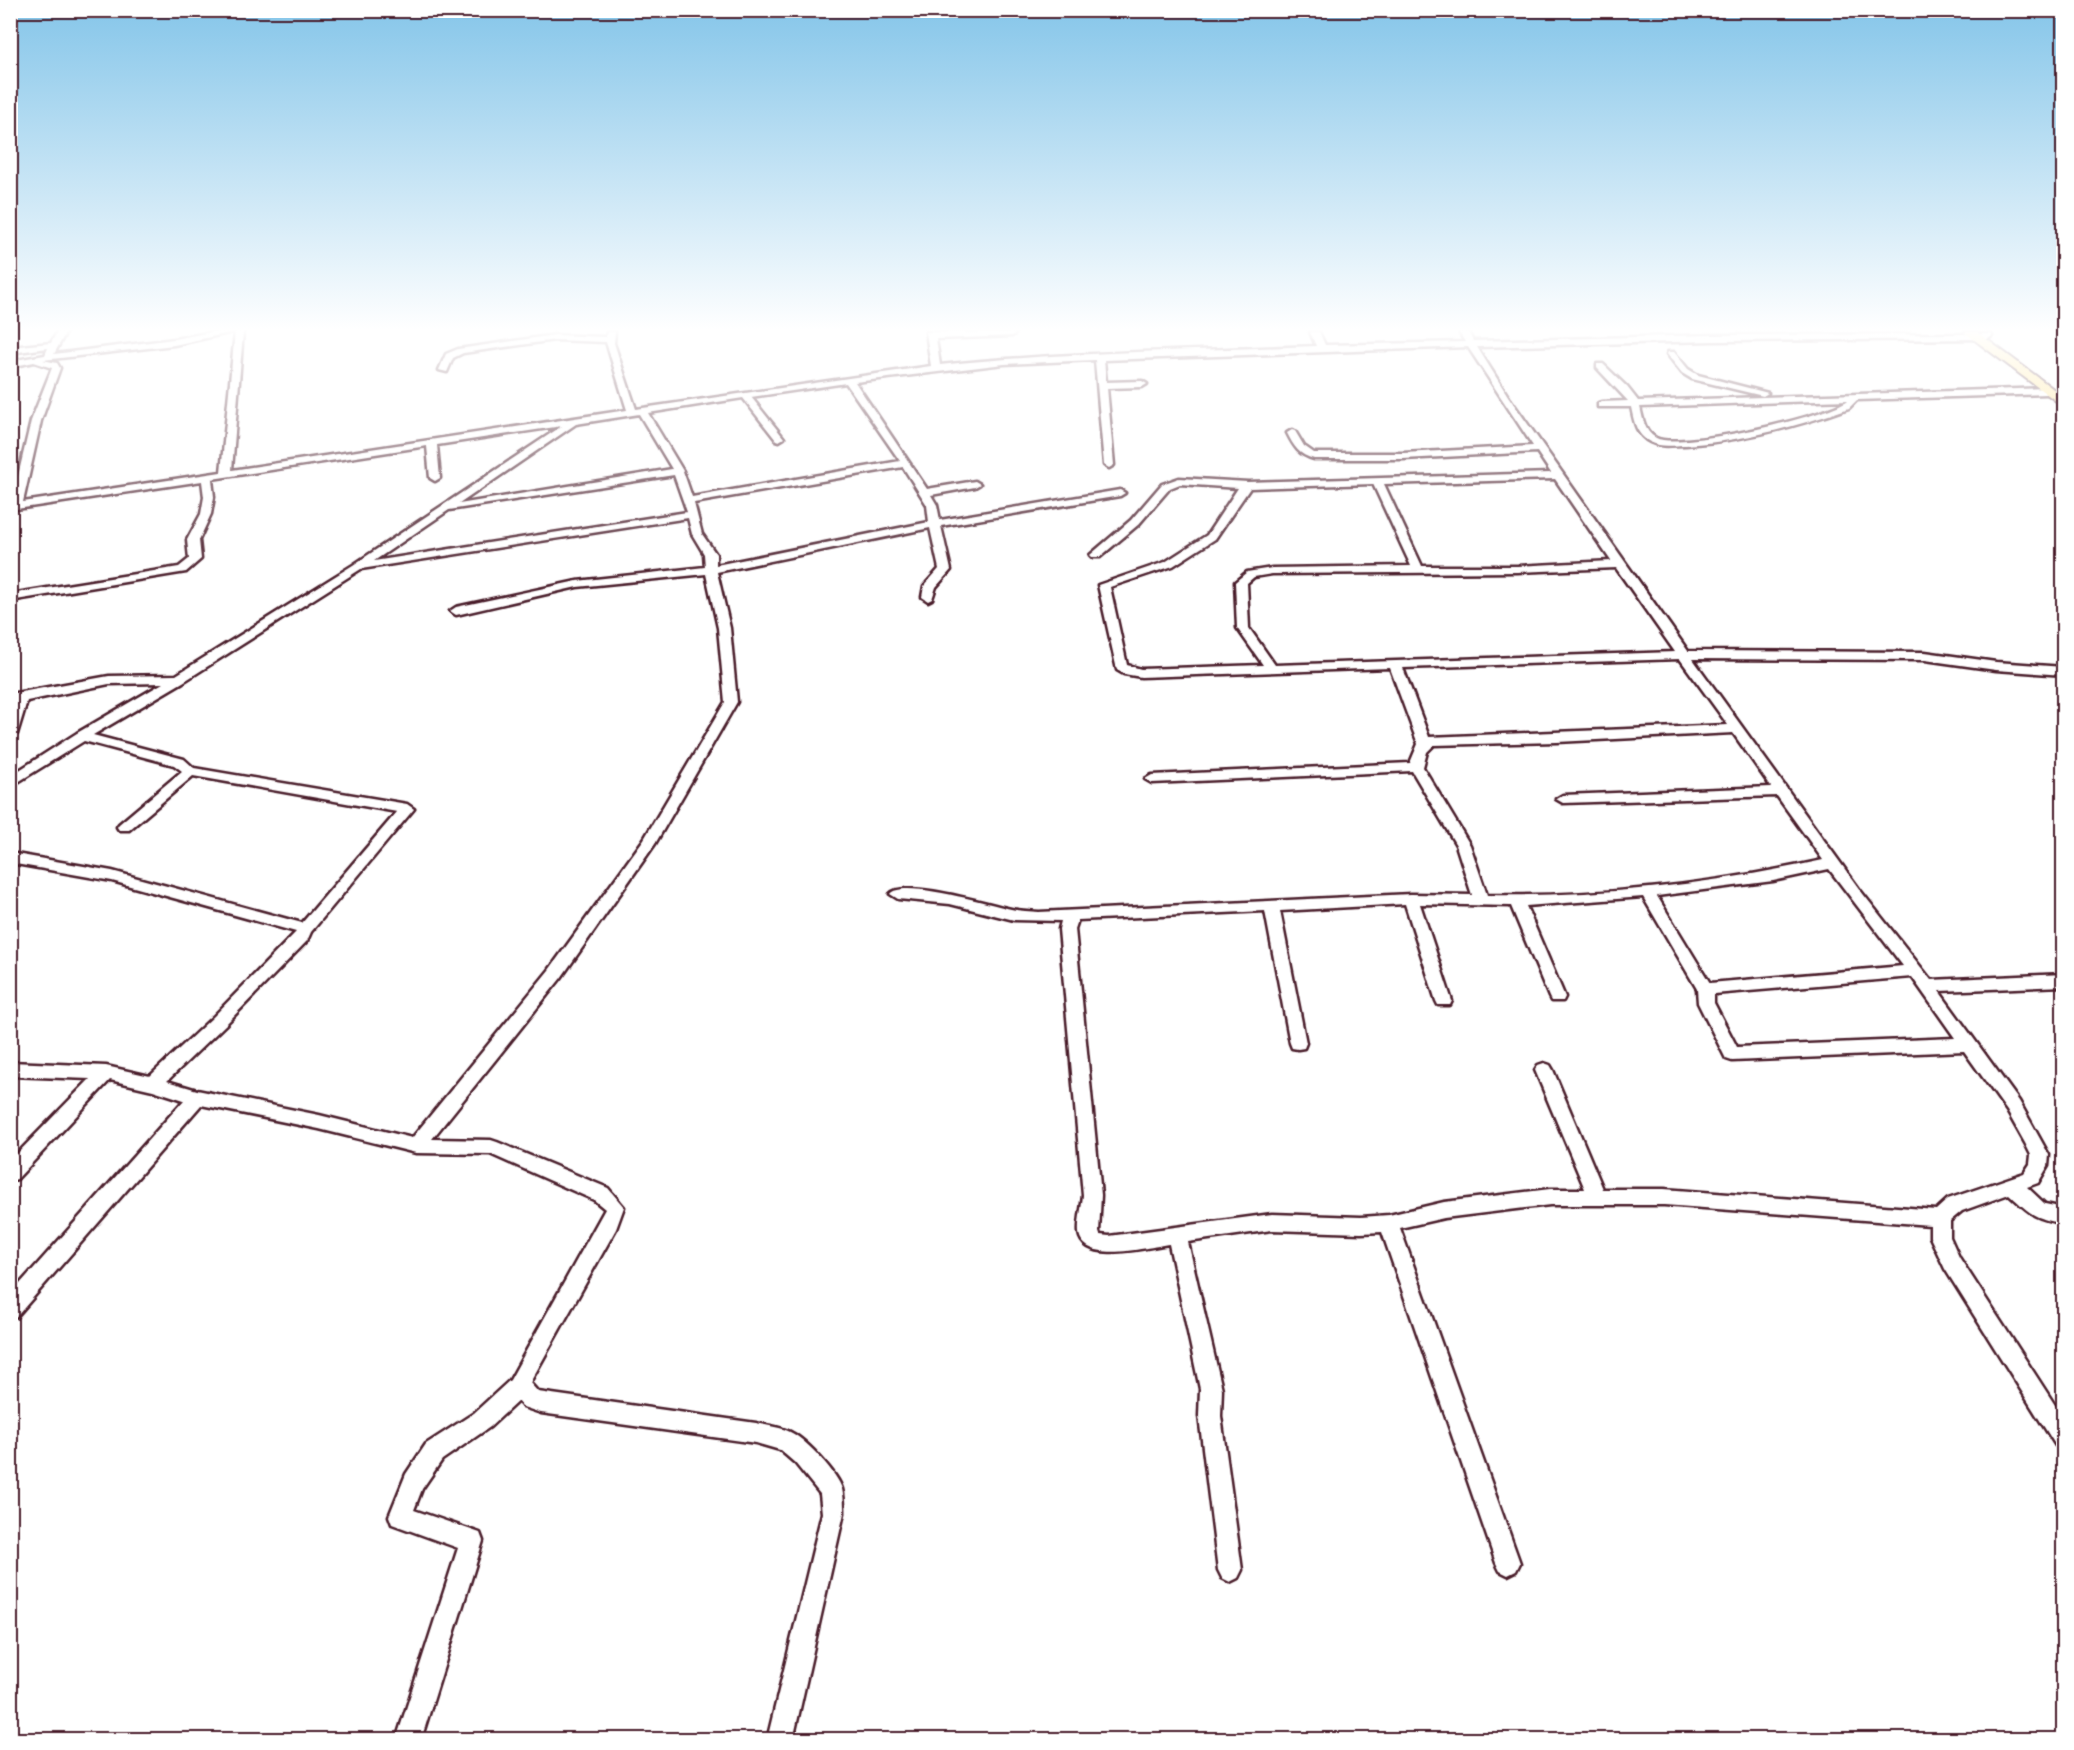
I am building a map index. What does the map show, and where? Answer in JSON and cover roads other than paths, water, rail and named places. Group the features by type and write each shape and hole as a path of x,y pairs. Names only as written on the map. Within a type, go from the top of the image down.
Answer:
{"street":[{"path":"39,414 14,507 625,414"},
{"path":"226,475 232,414"},
{"path":"416,1146 555,974 650,841 731,702 724,628 711,570 710,554 697,534 678,471 638,414"},
{"path":"760,414 779,438"},
{"path":"872,414 932,505 938,545 945,570 930,586 928,597"},
{"path":"1104,414 1109,465"},
{"path":"1075,914 1068,922 1067,929 1092,1195 1089,1234 1095,1244 1272,1222 1361,1225 1389,1223 1443,1210 1550,1197 1665,1197 1940,1218 1955,1205 2031,1178 2039,1166 2040,1155 2013,1106 1737,729 1619,564 1517,414"},
{"path":"1636,414 1637,423 1656,442 1675,442 1724,439 1774,428 1821,414"},
{"path":"10,783 81,736 179,679 357,567 447,509 574,421"},
{"path":"1292,433 1301,450 1305,454 1314,456 1393,456 1540,449"},
{"path":"432,443 435,477"},
{"path":"357,567 690,507 906,463"},
{"path":"447,509 678,471"},
{"path":"1096,555 1135,522 1166,486 1179,481 1248,485 1558,476"},
{"path":"10,598 182,570 190,566 195,559 193,540 206,514 209,497 207,478"},
{"path":"1378,483 1418,570"},
{"path":"924,493 975,484"},
{"path":"1248,485 1211,537 1169,564 1104,585 1121,667 1124,670 1141,673 1685,654 1925,656 1996,666 2064,672"},
{"path":"456,611 577,584 711,570 936,523 1120,493"},
{"path":"1270,668 1244,628 1241,582 1251,574 1272,571 1418,570 1619,564"},
{"path":"1395,664 1425,744"},
{"path":"16,698 109,680 179,679"},
{"path":"10,734 21,702 16,698"},
{"path":"1481,900 1462,845 1416,767 1417,757 1425,744 1431,741 1557,738 1737,729"},
{"path":"81,736 179,762 190,771 407,809 304,929 301,936 220,1020 153,1083"},
{"path":"1152,779 1416,767"},
{"path":"124,827 190,771"},
{"path":"1563,799 1783,791"},
{"path":"10,858 112,876 304,929"},
{"path":"898,894 950,899 1014,915 1039,917 1411,899 1516,902 1648,893 1773,876 1833,863"},
{"path":"1648,893 1705,988 1706,1003 1732,1054 1966,1044"},
{"path":"1411,899 1444,1001"},
{"path":"1516,902 1557,997"},
{"path":"1271,905 1298,1043"},
{"path":"1705,988 1916,971"},
{"path":"1925,987 2064,980"},
{"path":"10,1069 106,1073 153,1083 197,1097 319,1122 416,1146 491,1147 601,1194 615,1207 609,1223 522,1376 519,1386 482,1420 434,1452 414,1482 400,1516 472,1540 408,1740"},
{"path":"1544,1070 1598,1196"},
{"path":"10,1174 106,1073"},
{"path":"10,1310 197,1097"},
{"path":"2013,1186 2040,1211 2064,1216"},
{"path":"1940,1218 1940,1237 1952,1263 2064,1438"},
{"path":"1389,1223 1508,1563"},
{"path":"1177,1235 1210,1389 1210,1416 1230,1570"},
{"path":"519,1386 531,1400 541,1403 756,1433 786,1441 803,1455 831,1490 833,1513 780,1740"}]}
